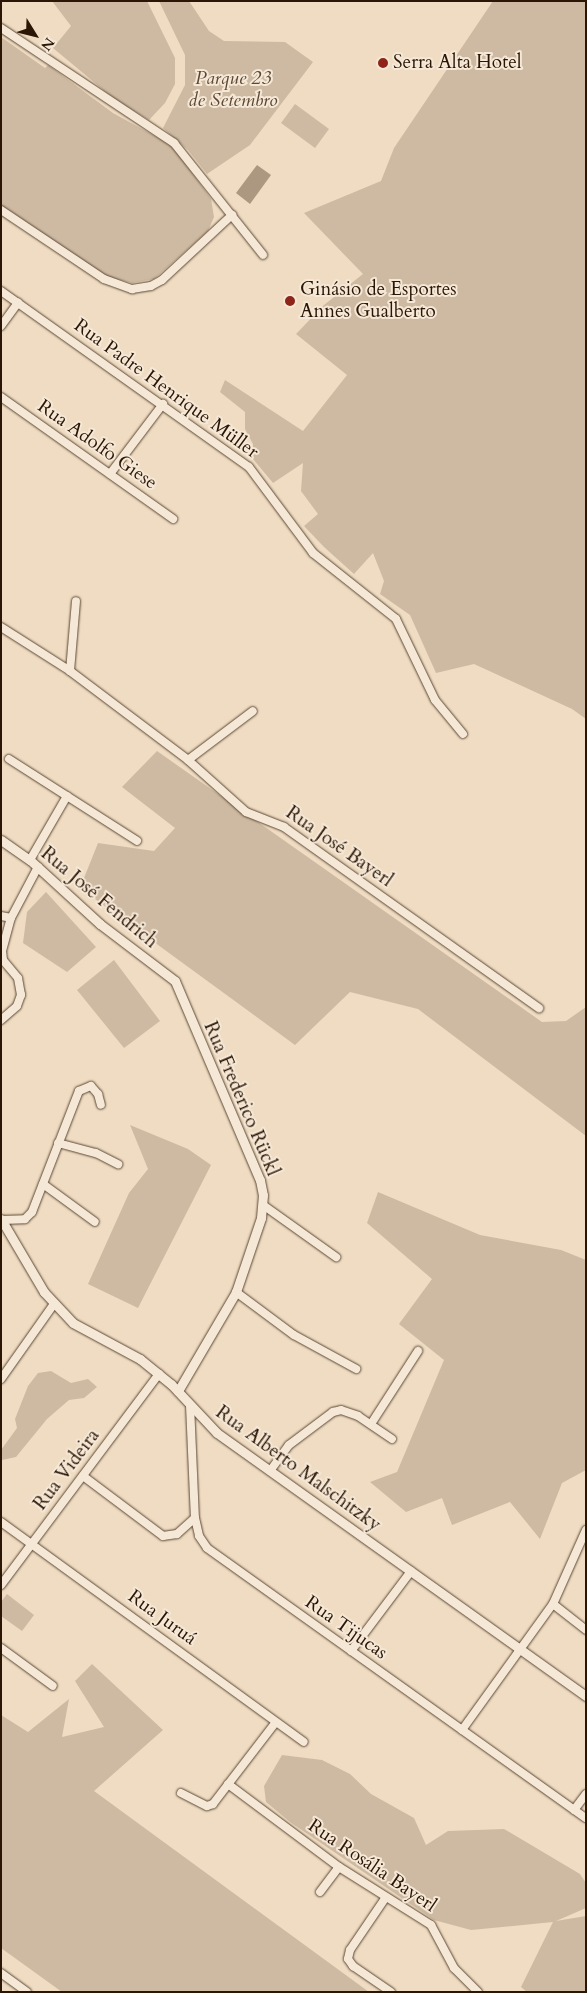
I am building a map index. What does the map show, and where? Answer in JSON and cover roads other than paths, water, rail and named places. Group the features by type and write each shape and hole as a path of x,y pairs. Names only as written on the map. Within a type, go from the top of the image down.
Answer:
{"street":[{"path":"1,28 174,143 263,255"},
{"path":"1,210 104,279 132,289 151,286 162,280 232,215"},
{"name":"Rua Padre Henrique Müller","path":"1,291 250,467 313,553 396,619 435,700 463,734"},
{"path":"1,326 18,303"},
{"name":"Rua Adolfo Giese","path":"1,397 173,519"},
{"path":"110,474 163,404"},
{"path":"70,671 76,601"},
{"name":"Rua José Bayerl","path":"1,627 70,671 188,760 246,812 284,827 538,1008"},
{"path":"188,760 253,711"},
{"path":"10,759 137,841"},
{"path":"30,860 67,796"},
{"name":"Rua José Fendrich","path":"1,840 30,860 100,924 175,981"},
{"path":"1,1020 17,1006 21,995 18,978 3,960 2,951 11,918 38,867"},
{"path":"1,916 11,918"},
{"name":"Rua Frederico Rückl","path":"175,981 256,1168 263,1205 258,1230 236,1292 178,1392"},
{"path":"2,1220 28,1217 82,1087 91,1086 96,1089 101,1105"},
{"path":"58,1143 96,1153 118,1164"},
{"path":"43,1184 95,1222"},
{"path":"263,1205 336,1257"},
{"name":"Rua Alberto Malschitzky","path":"2,1220 54,1304 86,1332 132,1354 159,1374 217,1433 586,1696"},
{"path":"236,1292 294,1335 356,1369"},
{"path":"1,1379 54,1304"},
{"path":"371,1424 418,1351"},
{"name":"Rua Videira","path":"1,1585 159,1374"},
{"name":"Rua Tijucas","path":"190,1406 195,1518 199,1536 214,1554 586,1818"},
{"path":"270,1471 289,1445 333,1412 350,1412 392,1438"},
{"path":"83,1476 163,1536 177,1534 195,1518"},
{"name":"Rua Juruá","path":"1,1522 304,1742"},
{"path":"462,1730 553,1604 583,1543 586,1530"},
{"path":"351,1651 411,1571"},
{"path":"553,1604 586,1630"},
{"path":"1,1648 53,1686"},
{"path":"181,1792 207,1806 213,1804 276,1722"},
{"name":"Rua Rosália Bayerl","path":"228,1784 339,1866 431,1925 454,1968 478,1992"},
{"path":"574,1810 586,1794"},
{"path":"320,1892 339,1866"},
{"path":"386,1896 350,1950 348,1959 352,1966 391,1992"},
{"path":"1,1974 27,1992"}],"place":[{"name":"Serra Alta Hotel","path":"383,63"},
{"name":"Ginásio de Esportes Annes Gualberto","path":"290,301"}],"park label":[{"name":"Parque 23 de Setembro","path":"233,90"}]}
